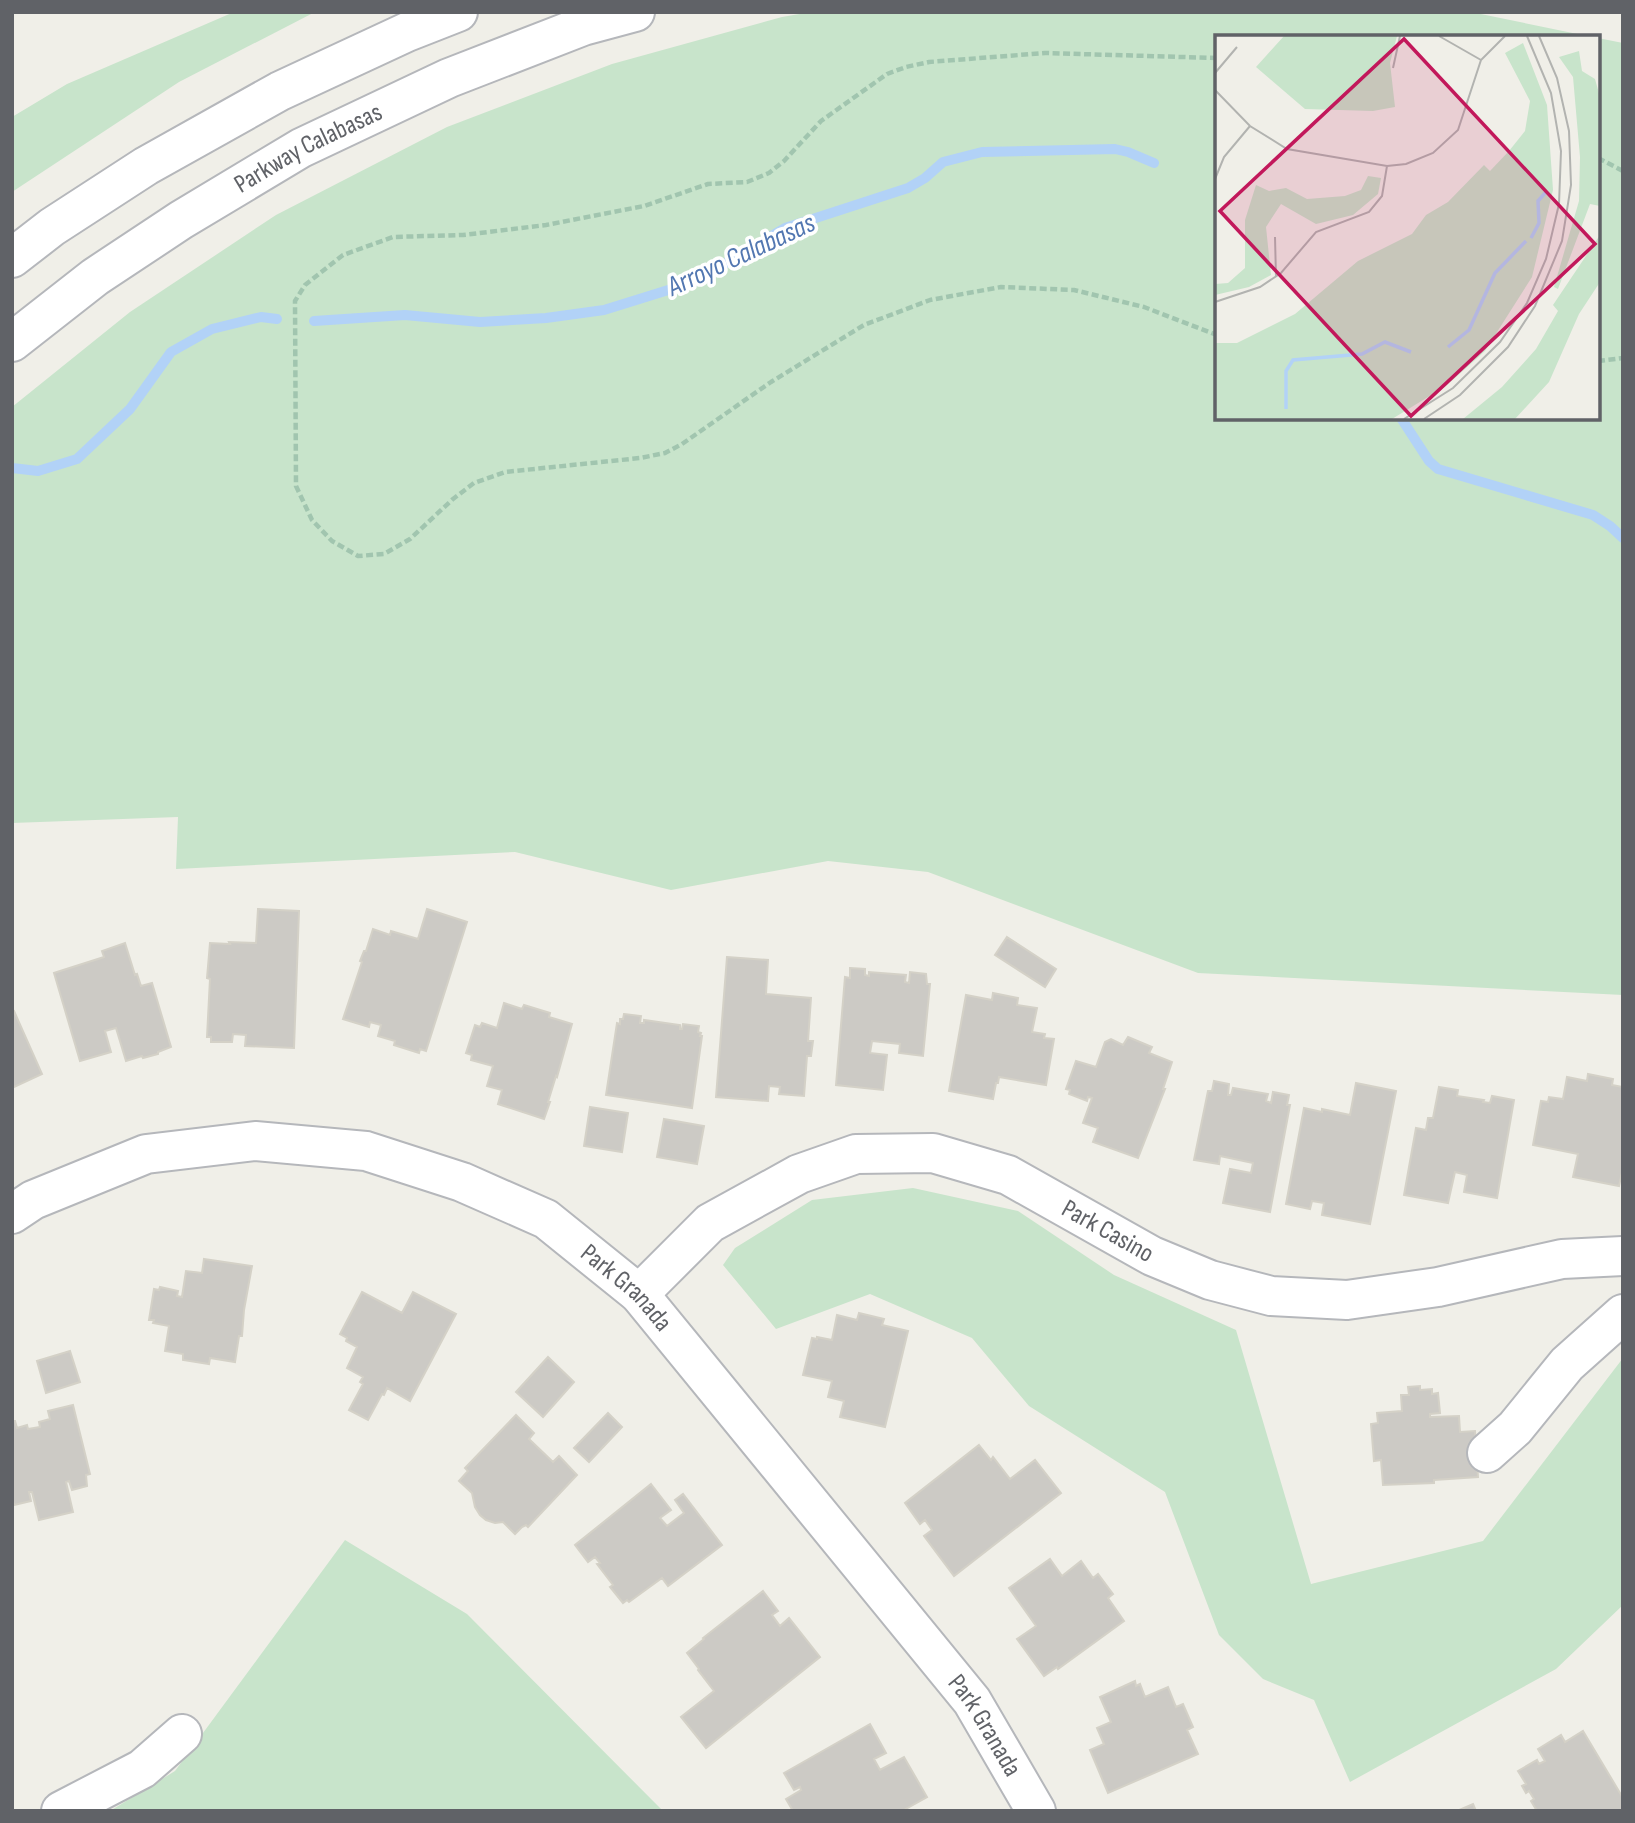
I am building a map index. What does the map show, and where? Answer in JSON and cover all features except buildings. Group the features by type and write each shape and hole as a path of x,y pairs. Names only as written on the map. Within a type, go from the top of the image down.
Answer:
{"street":[{"path":"12,258 52,227 146,166 280,91 407,32 458,12"},
{"name":"Parkway Calabasas","path":"12,342 95,277 181,220 301,148 449,78 583,26 635,12"},
{"name":"Park Granada","path":"12,1214 33,1200 146,1154 255,1141 366,1151 462,1182 546,1219 639,1294 972,1701 1036,1811"},
{"name":"Park Casino","path":"639,1294 710,1223 799,1174 856,1154 933,1153 1008,1175 1152,1256 1210,1280 1271,1296 1347,1300 1438,1287 1562,1259 1623,1256"},
{"path":"1487,1454 1515,1428 1567,1364 1623,1314"},
{"path":"61,1811 142,1769 182,1734"}],"path":[{"path":"1215,58 1045,53 918,64 887,74 821,121 784,161 769,173 747,181 708,184 643,206 546,225 463,235 393,237 343,255 305,285 295,301 296,485 312,520 332,541 358,556 384,554 410,539 474,483 505,472 665,453 771,382 864,325 930,300 1001,287 1074,290 1144,307 1215,334"},
{"path":"1600,159 1623,172"},
{"path":"1600,361 1623,358"}],"green space":[{"path":"234,12 315,12 179,82 12,192 12,117 67,84"},
{"path":"811,12 1471,12 1582,35 1215,35 1215,420 1600,420 1600,38 1623,43 1623,995 1198,973 928,872 828,861 671,890 515,852 176,869 178,817 12,823 12,407 130,312 276,215 447,127 612,64 782,17"},
{"path":"913,1188 1018,1211 1114,1275 1236,1330 1311,1584 1483,1541 1623,1358 1623,1605 1556,1669 1350,1782 1314,1700 1263,1679 1219,1635 1165,1492 1029,1406 972,1338 870,1294 776,1329 723,1265 735,1248 812,1200"},
{"path":"345,1540 467,1614 663,1811 110,1811 175,1771"}],"waterway":[{"name":"Arroyo Calabasas","path":"314,321 405,315 480,322 546,318 604,310 694,282 785,228 908,188 925,178 943,162 982,152 1115,149 1154,163"},
{"name":"Arroyo Calabasas","path":"12,468 38,471 77,459 130,409 171,352 212,329 261,317 277,319"},
{"name":"Arroyo Calabasas","path":"1402,420 1429,461 1438,469 1593,515 1623,538"}]}
